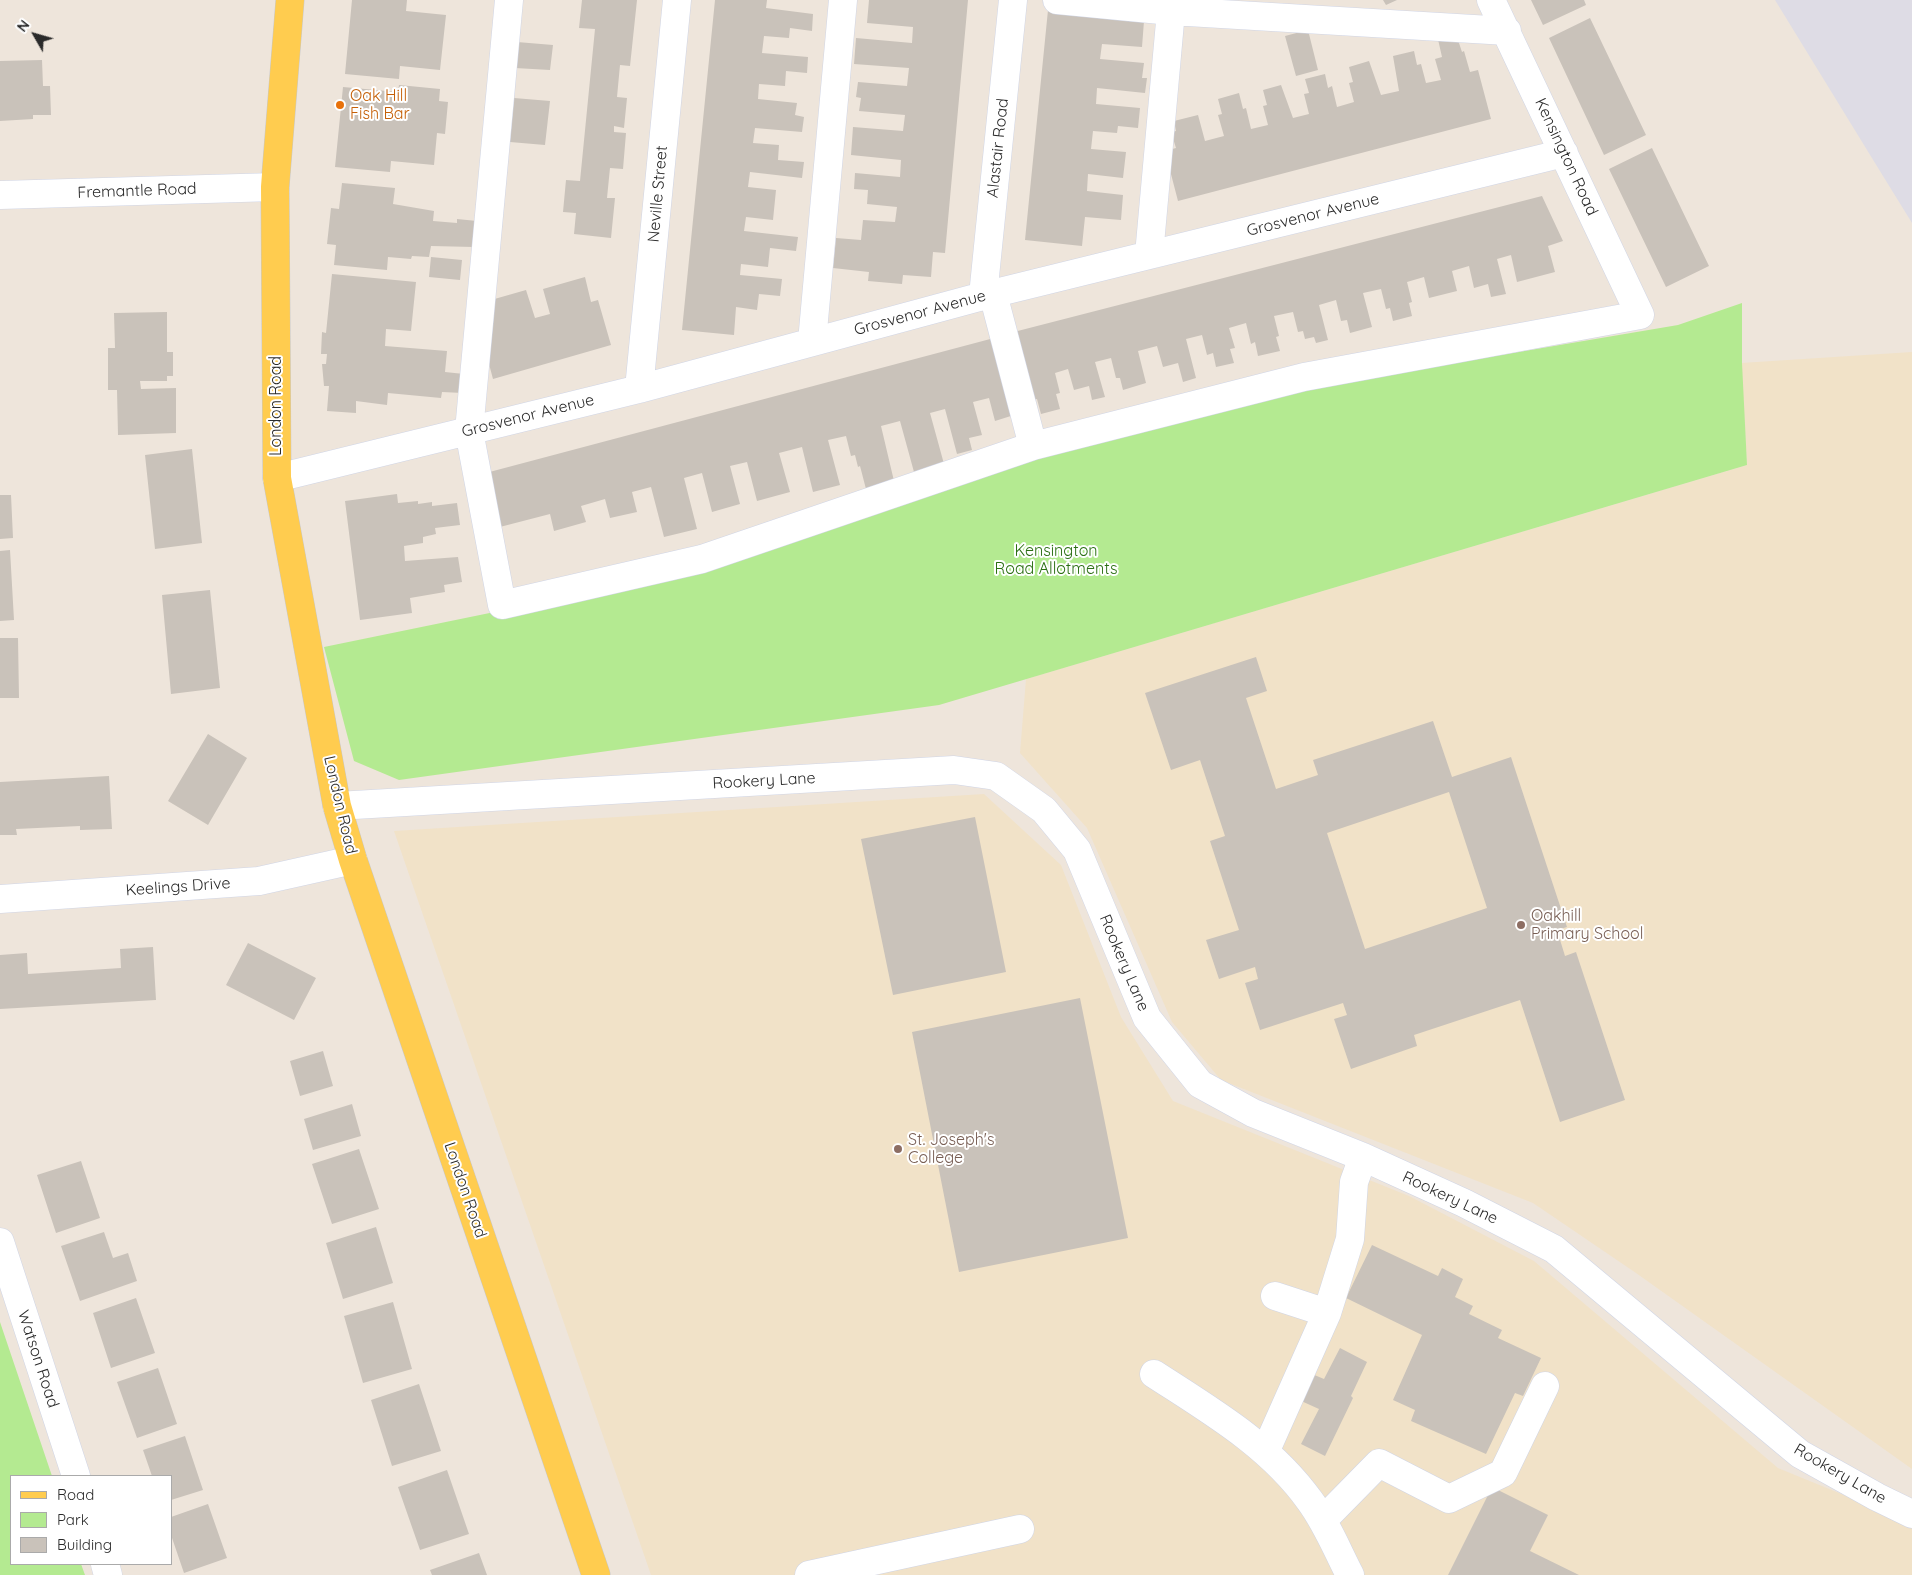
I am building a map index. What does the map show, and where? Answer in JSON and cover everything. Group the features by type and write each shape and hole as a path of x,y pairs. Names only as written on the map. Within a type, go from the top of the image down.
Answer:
{"main road":[{"name":"London Road","path":"290,0 275,187 277,478 337,806 353,860 596,1575"}],"street":[{"path":"509,0 469,431 502,606 702,559 1033,446 988,295"},
{"name":"Neville Street","path":"639,389 676,0"},
{"path":"812,342 843,0"},
{"name":"Alastair Road","path":"988,295 1013,0"},
{"path":"1058,0 1171,11 1507,32"},
{"name":"Kensington Road","path":"1033,446 1304,377 1640,315 1491,0"},
{"path":"1149,255 1171,11"},
{"name":"Grosvenor Avenue","path":"277,478 639,389 988,295 1564,152"},
{"name":"Fremantle Road","path":"0,195 275,187"},
{"name":"Rookery Lane","path":"337,806 954,770 996,776 1044,810 1077,850 1147,1018 1200,1084 1253,1113 1362,1157 1464,1203 1554,1249 1800,1454 1876,1498 1912,1514"},
{"name":"Keelings Drive","path":"0,899 259,881 353,860"},
{"path":"1266,1450 1327,1313 1350,1239 1354,1182 1362,1157"},
{"name":"Watson Road","path":"0,1242 76,1475"},
{"path":"1275,1296 1327,1313"},
{"path":"1154,1374 1266,1450 1309,1500 1323,1520 1350,1575"},
{"path":"1323,1520 1379,1463 1449,1499 1504,1473 1545,1386"},
{"path":"809,1575 1020,1529"}],"shaded area":[{"path":"1775,0 1912,0 1912,223 1875,163"},
{"name":"Oakhill Primary School","path":"1912,352 1912,1469 1636,1273 1533,1203 1221,1080 1172,1022 1087,828 1020,753 1026,679 1747,465 1741,363"},
{"name":"St. Joseph's College","path":"984,794 1061,865 1121,1017 1173,1101 1409,1196 1534,1261 1778,1468 1912,1523 1912,1575 651,1575 394,831"}],"green space":[{"name":"Kensington Road Allotments","path":"1742,303 1742,363 1747,465 939,705 399,780 354,761 324,647 704,569 1025,458 1306,388 1678,325"},
{"path":"0,1322 52,1475 10,1475 10,1565 81,1565 85,1575 0,1575"}],"building":[{"path":"352,0 407,0 406,11 446,15 440,70 400,66 399,79 345,74"},
{"path":"582,0 637,0 630,66 620,65 617,97 627,98 624,128 614,126 614,132 626,133 623,169 610,168 607,198 615,198 611,238 574,234 576,213 563,212 566,180 580,181 595,29 579,28"},
{"path":"715,0 767,0 766,8 813,14 812,31 790,28 789,38 764,36 762,53 808,57 807,73 786,71 785,86 759,84 758,99 797,103 795,115 804,117 802,132 755,128 753,143 779,145 778,160 804,162 802,178 750,172 748,187 776,190 773,220 746,217 744,231 798,237 796,251 770,248 768,267 741,264 740,275 782,279 780,296 759,294 757,310 736,307 734,335 682,330"},
{"path":"869,0 968,0 945,253 933,252 931,277 903,275 902,284 868,281 869,272 833,268 836,238 861,240 863,220 895,222 897,207 867,204 868,190 854,189 855,173 900,177 901,160 851,155 853,127 903,131 905,115 859,111 861,98 856,97 858,82 907,86 909,68 854,64 856,38 912,43 913,27 867,23"},
{"path":"1049,0 1144,21 1142,47 1102,44 1100,59 1144,63 1142,78 1147,78 1145,93 1097,88 1096,104 1140,108 1138,128 1118,126 1117,133 1093,131 1091,149 1126,152 1123,178 1088,174 1087,191 1123,195 1121,220 1085,217 1082,246 1025,240"},
{"path":"1383,0 1397,0 1386,5"},
{"path":"1531,0 1584,0 1586,5 1543,25"},
{"path":"1590,18 1646,135 1604,155 1549,38"},
{"path":"1308,30 1318,70 1296,76 1285,36"},
{"path":"1437,35 1457,37 1462,52 1464,51 1470,72 1478,70 1491,119 1178,201 1165,151 1176,148 1171,132 1176,131 1174,121 1198,115 1205,141 1224,136 1218,115 1222,114 1218,99 1239,93 1243,109 1246,108 1251,129 1268,125 1263,106 1267,105 1263,90 1281,85 1293,118 1309,114 1304,94 1309,93 1305,79 1325,74 1328,88 1332,86 1337,107 1354,102 1349,83 1353,82 1349,67 1369,61 1381,95 1399,91 1393,56 1414,51 1417,65 1421,64 1426,83 1441,80 1435,59 1442,57"},
{"path":"517,42 553,45 550,70 515,68"},
{"path":"42,60 43,86 50,86 51,115 33,115 33,119 0,121 0,61"},
{"path":"399,85 440,89 439,101 448,102 445,134 437,133 434,165 391,161 390,172 335,167 343,87 398,92"},
{"path":"514,98 550,101 545,145 510,142"},
{"path":"1652,148 1709,266 1666,287 1609,169"},
{"path":"342,183 395,188 393,204 434,211 433,221 457,223 457,219 477,221 474,247 431,246 429,257 412,256 411,259 388,257 387,270 334,265 336,245 327,244 331,208 339,209"},
{"path":"1542,196 1563,241 1548,246 1555,272 1517,282 1511,255 1497,259 1506,294 1491,297 1488,284 1474,288 1469,266 1452,271 1457,291 1429,298 1424,277 1407,282 1412,302 1409,303 1412,316 1393,321 1390,308 1386,309 1381,289 1363,293 1372,327 1350,333 1347,320 1341,321 1336,300 1319,305 1328,340 1316,343 1314,337 1305,339 1303,331 1298,332 1293,312 1274,316 1279,336 1276,337 1280,351 1258,356 1255,342 1251,344 1246,323 1229,328 1235,348 1230,349 1234,363 1216,367 1213,353 1207,355 1202,335 1186,339 1196,378 1183,382 1178,363 1163,367 1157,346 1138,351 1146,383 1123,390 1120,378 1116,378 1111,358 1095,362 1105,397 1092,400 1089,386 1074,390 1068,369 1055,373 1060,393 1056,394 1060,409 1041,414 1037,399 1032,400 1006,334"},
{"path":"431,257 462,260 460,280 429,277"},
{"path":"332,274 416,282 411,331 386,329 385,346 447,351 445,372 464,374 463,393 442,392 441,398 388,393 387,405 356,401 356,413 327,411 329,386 324,386 322,364 326,364 327,354 321,354 322,332 326,333"},
{"path":"585,277 591,302 598,300 611,345 493,379 481,334 484,302 526,290 535,318 550,314 543,289"},
{"path":"167,312 167,352 173,352 173,376 167,376 167,381 140,381 141,389 176,388 176,433 118,435 117,390 108,390 108,348 115,348 114,313"},
{"path":"994,338 1014,415 995,421 989,398 973,402 982,435 969,438 972,450 957,454 945,409 930,413 944,464 914,472 900,421 881,426 894,481 866,489 860,466 858,467 855,455 851,456 846,436 828,440 840,485 813,492 802,447 779,453 790,492 757,501 747,462 730,466 740,504 712,512 702,473 684,478 697,529 664,537 651,487 632,492 637,512 610,518 605,499 581,506 586,522 554,531 550,514 496,528 482,474"},
{"path":"192,449 202,543 155,549 145,455"},
{"path":"397,494 398,503 418,501 418,504 432,502 432,506 457,503 460,525 435,528 436,534 423,537 423,543 404,546 405,561 458,557 462,582 444,585 445,592 410,598 412,613 360,620 345,501"},
{"path":"0,495 11,495 13,538 0,539"},
{"path":"10,550 14,620 0,621 0,551"},
{"path":"210,590 220,688 171,694 162,595"},
{"path":"0,638 18,638 19,698 0,698"},
{"path":"1256,657 1267,691 1246,698 1276,789 1318,775 1313,760 1433,721 1452,777 1511,757 1567,927 1557,930 1565,956 1576,952 1625,1100 1560,1122 1520,1000 1414,1035 1417,1046 1351,1069 1334,1019 1347,1015 1343,1003 1260,1030 1245,983 1258,979 1255,967 1219,979 1206,940 1239,930 1210,841 1225,836 1200,760 1171,770 1145,693","holes":["1449,792 1487,908 1365,949 1327,833"]},
{"path":"208,734 247,758 208,825 168,801"},
{"path":"109,776 112,829 80,830 80,826 16,829 17,835 0,835 0,782"},
{"path":"975,817 1006,972 893,995 861,839"},
{"path":"248,943 316,978 294,1020 226,985"},
{"path":"153,947 156,1000 0,1009 0,955 27,953 28,974 121,968 120,949"},
{"path":"1080,998 1128,1238 959,1272 912,1032"},
{"path":"323,1051 333,1086 300,1096 290,1061"},
{"path":"352,1104 361,1136 313,1150 304,1119"},
{"path":"359,1149 379,1209 332,1224 312,1164"},
{"path":"81,1161 100,1218 56,1233 37,1175"},
{"path":"376,1227 393,1283 343,1299 326,1243"},
{"path":"104,1232 113,1258 128,1253 137,1281 80,1301 61,1246"},
{"path":"1372,1245 1438,1276 1442,1268 1463,1279 1455,1297 1473,1306 1469,1314 1502,1330 1498,1338 1541,1358 1523,1396 1515,1393 1486,1454 1411,1421 1415,1410 1393,1400 1422,1335 1346,1298"},
{"path":"136,1298 155,1353 111,1368 93,1313"},
{"path":"393,1302 412,1369 363,1383 344,1316"},
{"path":"1340,1348 1367,1362 1351,1396 1353,1398 1325,1456 1301,1444 1319,1409 1299,1400 1312,1374 1324,1379"},
{"path":"158,1368 177,1424 137,1438 117,1382"},
{"path":"419,1384 441,1451 392,1466 371,1400"},
{"path":"185,1436 203,1490 172,1500 172,1475 152,1475 143,1450"},
{"path":"447,1470 469,1534 420,1550 398,1487"},
{"path":"1492,1487 1548,1515 1530,1551 1579,1575 1448,1575"},
{"path":"208,1504 227,1558 184,1573 172,1538 172,1517"},
{"path":"479,1553 487,1575 432,1575 430,1570"}],"place":[{"name":"Oak Hill Fish Bar","path":"340,105"},
{"name":"Oakhill Primary School","path":"1521,925"},
{"name":"St. Joseph's College","path":"898,1149"}]}
